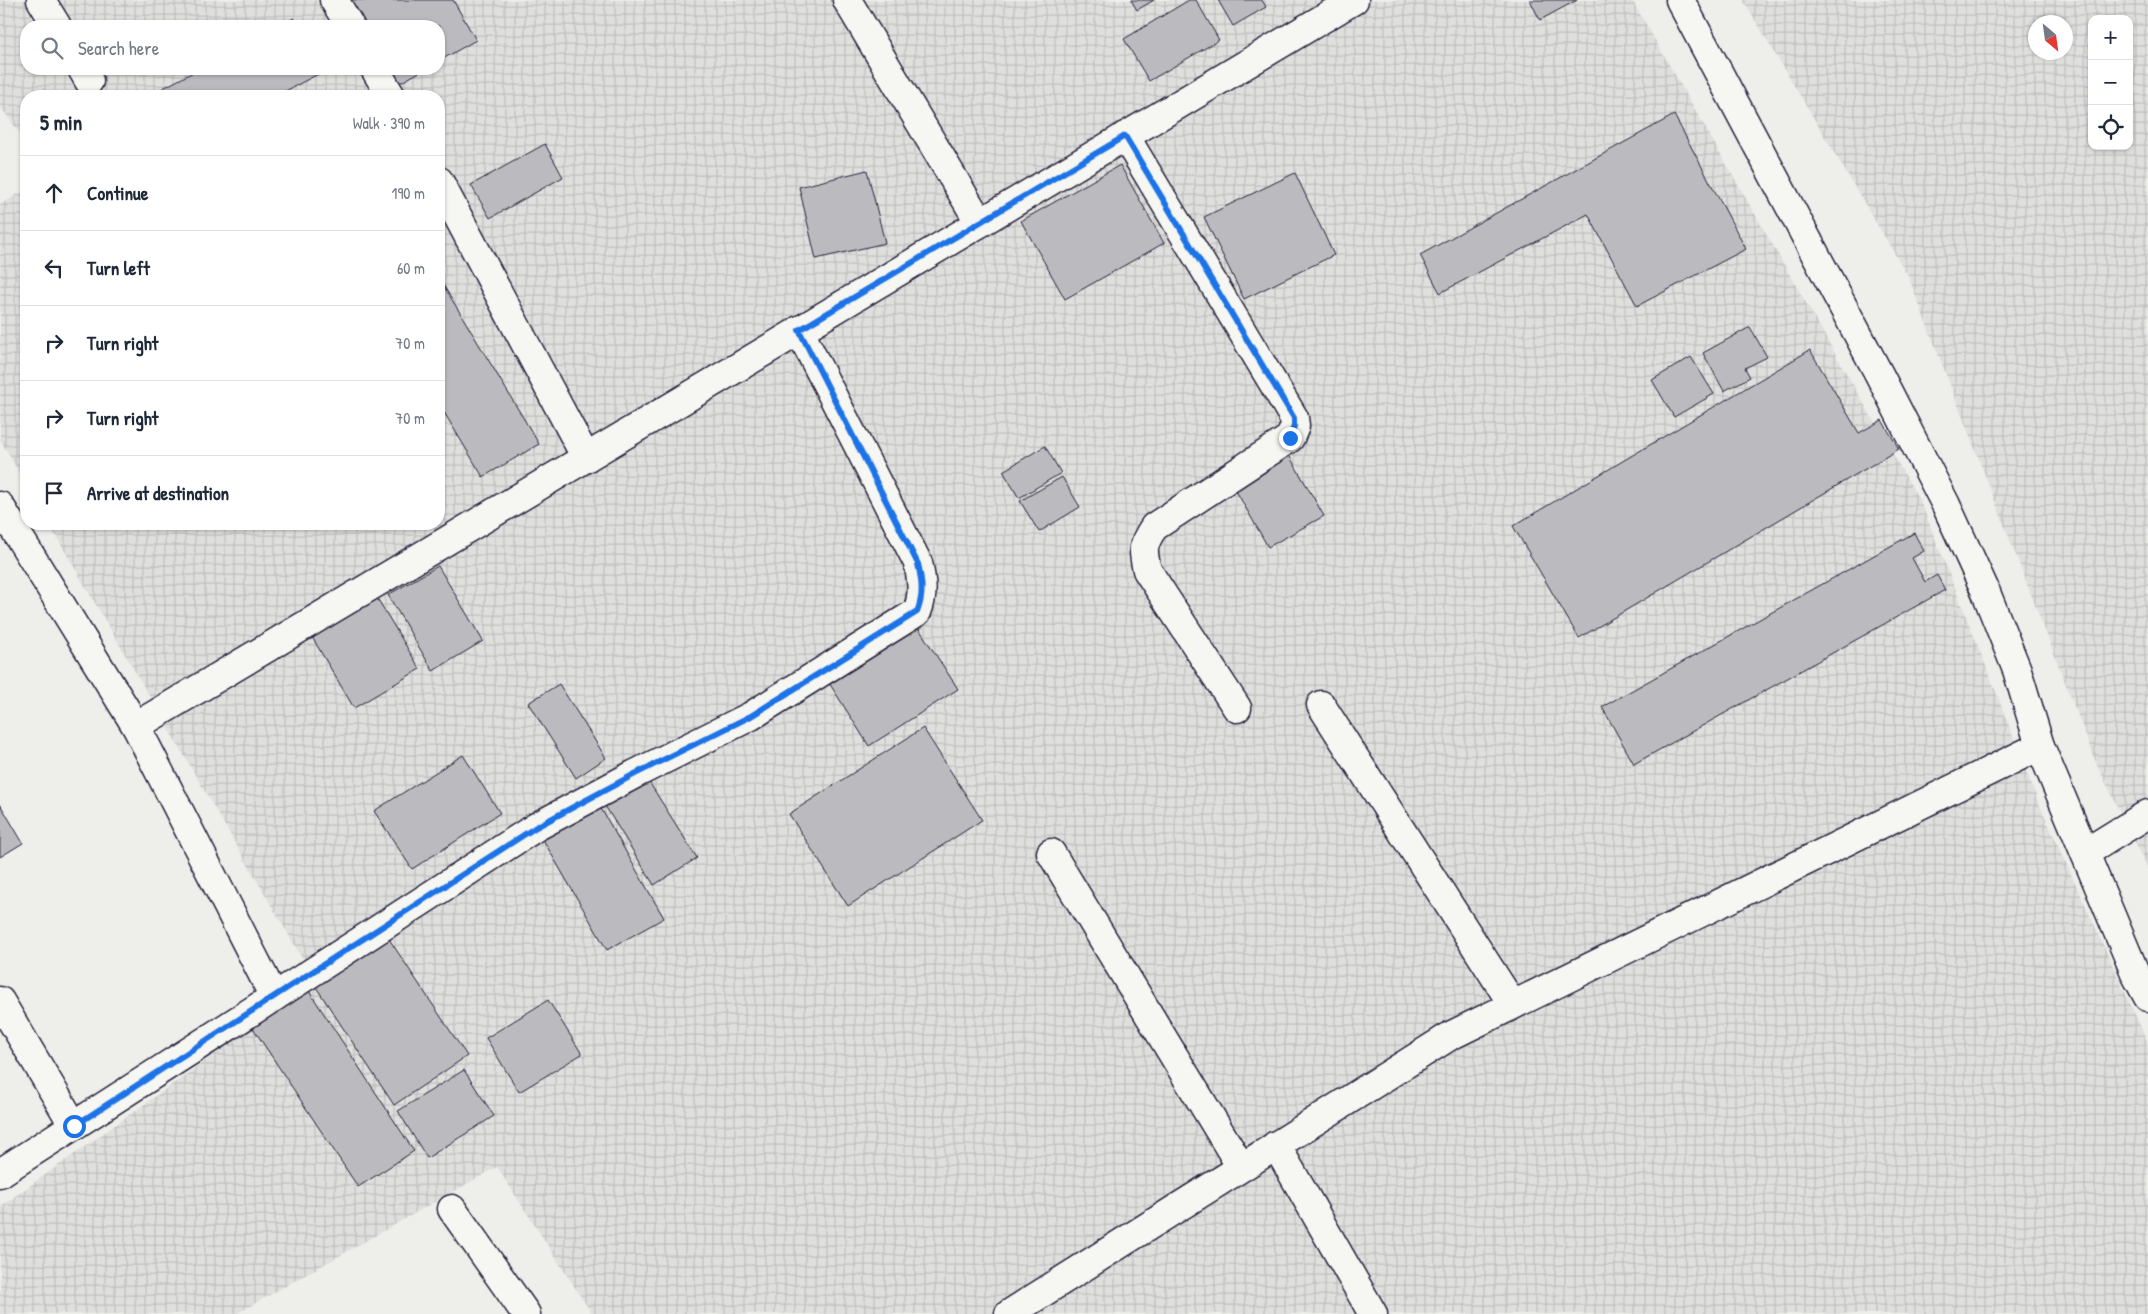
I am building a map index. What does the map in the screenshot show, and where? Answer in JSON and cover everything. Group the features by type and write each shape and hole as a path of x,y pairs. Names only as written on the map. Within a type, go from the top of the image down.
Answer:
{"street":[{"path":"41,0 53,20"},
{"path":"334,0 346,20"},
{"path":"847,0 980,223"},
{"path":"136,726 1354,0"},
{"path":"1680,0 1880,376 1946,505 1985,590 2017,670 2040,746 2136,975 2148,997"},
{"path":"379,75 387,90"},
{"path":"1125,136 1294,418 1294,426 1290,438 1154,527 1143,543 1148,570 1237,708"},
{"path":"445,192 586,458"},
{"path":"0,1173 536,827 635,774 751,716 917,612 922,601 922,581 918,564 799,330"},
{"path":"0,506 136,726 274,997"},
{"path":"1321,705 1513,1005"},
{"path":"1009,1314 1450,1036 2040,746"},
{"path":"2085,853 2148,814"},
{"path":"1051,852 1241,1167"},
{"path":"0,1001 74,1126"},
{"path":"1276,1145 1373,1314"},
{"path":"452,1210 526,1314"}],"shaded area":[{"path":"0,0 1632,0 1921,503 2037,799 2148,1043 2148,1314 592,1314 497,1167 236,1314 0,1314 0,1207 316,982 52,530 445,530 445,90 20,90 20,134 0,106"},
{"path":"1743,0 2148,0 2148,868 2097,765 1908,276"},
{"path":"20,193 20,474 0,439 0,205"}],"building":[{"path":"350,0 453,0 476,40 445,58 445,20 362,20"},
{"path":"1131,0 1154,0 1137,10"},
{"path":"1189,0 1196,0 1219,40 1149,81 1124,39"},
{"path":"1218,0 1262,0 1266,7 1233,26"},
{"path":"1530,0 1577,0 1540,20"},
{"path":"188,75 316,75 288,90 159,90"},
{"path":"393,75 414,75 398,84"},
{"path":"1674,115 1746,249 1637,306 1588,214 1440,293 1420,255"},
{"path":"545,144 563,177 490,218 471,185"},
{"path":"1120,165 1164,243 1065,299 1021,221"},
{"path":"867,170 885,243 816,259 799,187"},
{"path":"1295,173 1334,255 1244,299 1204,217"},
{"path":"445,288 539,444 483,477 445,414"},
{"path":"1750,327 1767,357 1745,368 1750,377 1724,391 1703,353"},
{"path":"1810,350 1859,433 1882,420 1899,449 1579,638 1513,526"},
{"path":"1691,357 1714,394 1674,417 1652,380"},
{"path":"1045,446 1061,473 1019,498 1003,471"},
{"path":"1286,450 1324,516 1268,547 1231,482"},
{"path":"1062,477 1080,507 1039,532 1020,501"},
{"path":"1914,533 1924,551 1912,558 1925,582 1937,575 1945,590 1634,764 1602,707"},
{"path":"438,566 483,641 433,671 388,595"},
{"path":"374,593 420,669 354,708 309,632"},
{"path":"914,621 958,689 869,746 826,678"},
{"path":"559,684 606,758 576,778 528,703"},
{"path":"923,728 982,820 848,906 789,814"},
{"path":"463,755 500,813 412,869 374,811"},
{"path":"644,774 697,858 654,885 602,801"},
{"path":"595,798 664,918 607,950 538,831"},
{"path":"0,804 23,843 0,857"},
{"path":"385,933 467,1056 394,1105 312,981"},
{"path":"309,991 414,1151 358,1187 253,1028"},
{"path":"548,1000 582,1054 519,1092 486,1038"},
{"path":"464,1070 494,1116 427,1158 398,1111"}],"route":[{"path":"74,1126 536,827 635,774 751,716 917,612 922,601 922,581 918,564 799,330 1125,136 1294,418 1294,426 1290,438"}]}
